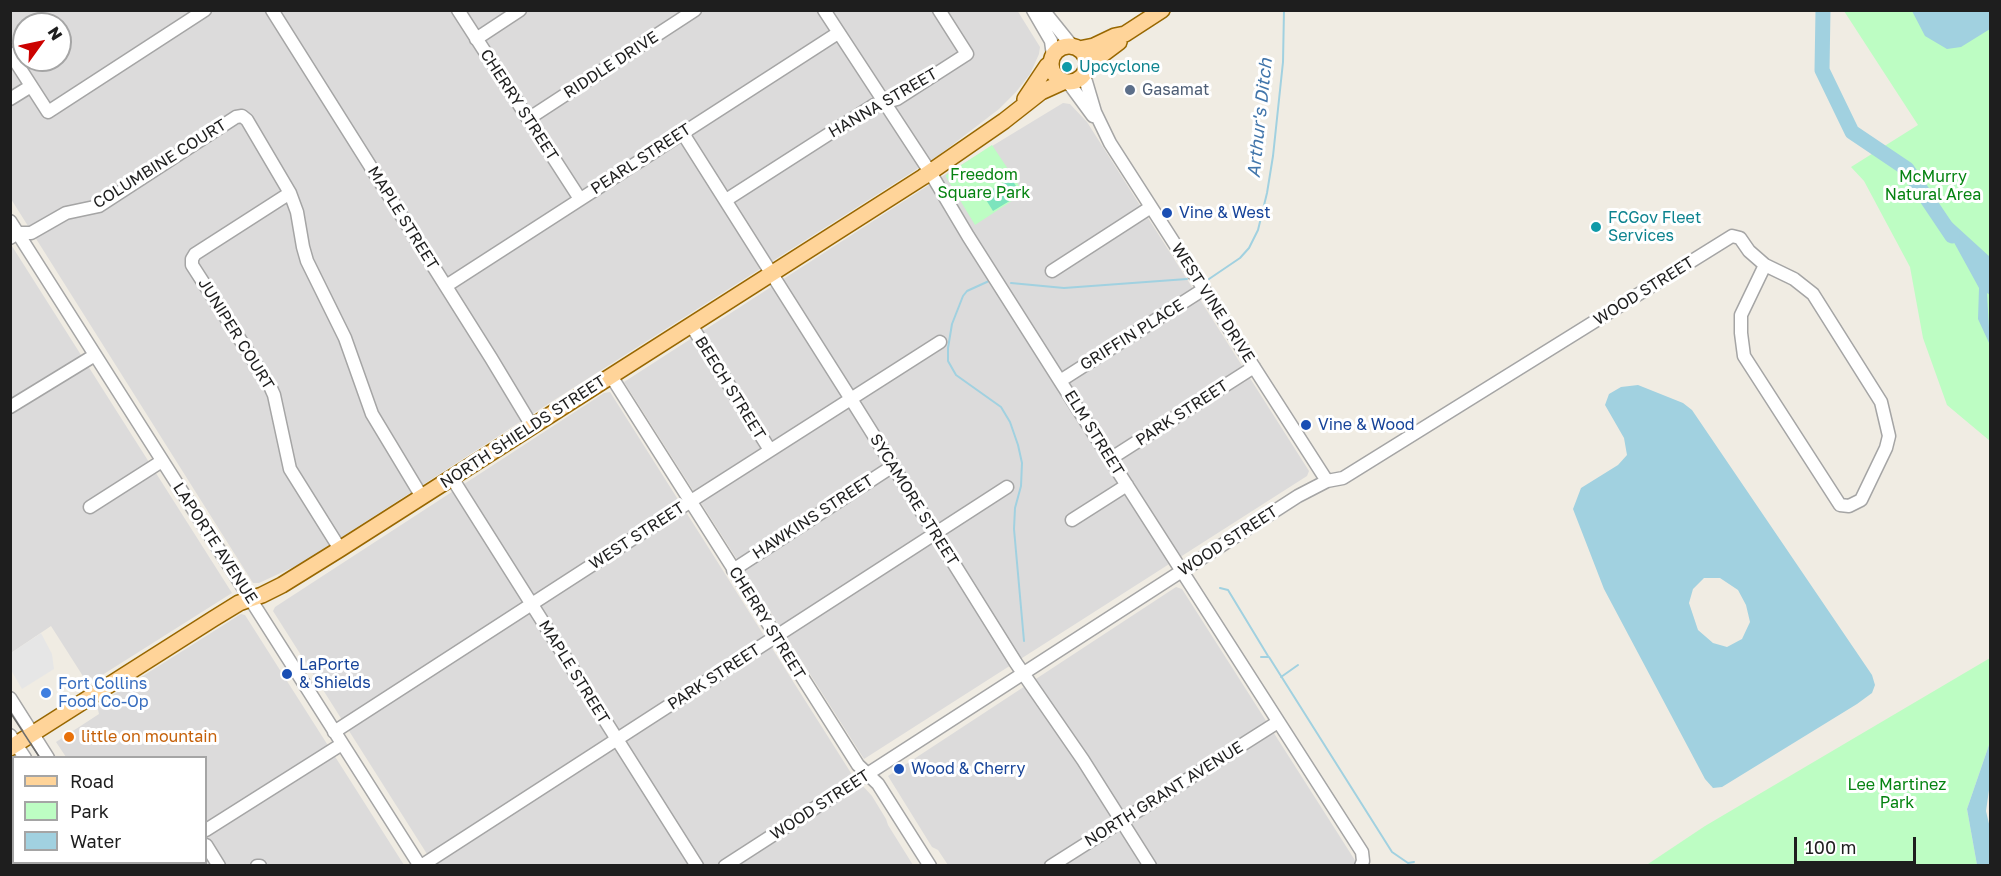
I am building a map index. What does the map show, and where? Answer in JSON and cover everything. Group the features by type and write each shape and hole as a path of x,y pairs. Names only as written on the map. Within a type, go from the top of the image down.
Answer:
{"main road":[{"path":"1125,34 1119,43 1099,57 1077,80 1066,82 1054,74 1052,59 1059,49 1094,46 1114,36 1125,34 1162,10"},
{"path":"1076,48 1085,56 1085,72"},
{"name":"NORTH SHIELDS STREET","path":"1022,106 1052,59"},
{"name":"NORTH SHIELDS STREET","path":"16,746 239,603 282,585 340,549 930,171 1048,88 1066,82"}],"street":[{"path":"10,53 48,112 205,10"},
{"name":"MAPLE STREET","path":"273,10 532,426"},
{"name":"CHERRY STREET","path":"458,10 580,199"},
{"path":"476,39 520,10"},
{"name":"RIDDLE DRIVE","path":"528,118 695,10"},
{"name":"ELM STREET","path":"825,10 930,171 968,236 1278,722 1362,861"},
{"name":"HANNA STREET","path":"726,200 874,105 897,99 967,54 939,10"},
{"path":"1033,10 1051,41 1052,59"},
{"path":"1043,10 1076,48"},
{"name":"PEARL STREET","path":"446,286 838,33"},
{"name":"WEST VINE DRIVE","path":"1085,72 1100,123"},
{"name":"WEST VINE DRIVE","path":"1066,82 1100,123 1327,482"},
{"path":"10,99 31,86"},
{"name":"COLUMBINE COURT","path":"14,235 31,233 66,213 99,207 236,117 242,116 247,120 290,193 297,212 307,261 345,338 372,414 422,497"},
{"name":"SYCAMORE STREET","path":"682,132 1023,673 1150,866"},
{"name":"JUNIPER COURT","path":"290,193 195,254 192,265 270,386 290,469 340,549"},
{"path":"1052,271 1151,207"},
{"name":"LAPORTE AVENUE","path":"10,221 14,235 95,355 420,866"},
{"name":"WOOD STREET","path":"725,866 1298,496 1327,482 1343,478 1732,236 1740,238 1749,251 1765,266"},
{"path":"1765,266 1794,279 1813,294 1881,402 1889,436 1886,448 1861,500 1849,506 1840,505 1833,495 1744,356 1741,315 1765,266"},
{"name":"GRIFFIN PLACE","path":"1060,381 1204,290"},
{"name":"BEECH STREET","path":"691,325 770,450"},
{"name":"WEST STREET","path":"334,732 940,342"},
{"path":"10,407 95,355"},
{"name":"PARK STREET","path":"1110,459 1254,367"},
{"name":"CHERRY STREET","path":"611,376 858,765 878,784 930,866"},
{"path":"90,507 162,461"},
{"name":"HAWKINS STREET","path":"733,570 893,466"},
{"name":"MAPLE STREET","path":"452,478 697,866"},
{"path":"1072,520 1127,485"},
{"name":"PARK STREET","path":"420,866 1007,487"},
{"path":"10,698 47,756"},
{"name":"NORTH GRANT AVENUE","path":"1051,866 1278,722"},
{"path":"207,829 342,744"},
{"path":"207,847 219,866"}],"shaded area":[{"path":"1017,10 1040,47 1030,74 1016,92 999,109 939,155 300,564 259,583 253,583 11,199 11,11"},
{"path":"1063,103 1070,104 1087,122 1309,471 1307,476 864,759 624,382 946,174"},
{"path":"10,243 232,593 88,684 51,626 11,653"},
{"path":"610,392 851,773 872,796 913,865 434,865 273,611 275,607 604,393"},
{"path":"1176,587 1182,589 1358,865 948,865 938,850 932,847 888,776"},
{"path":"241,614 245,615 404,865 136,865 207,864 207,756 65,756 56,742 99,714 97,705"},
{"path":"41,633 52,654 54,669 22,689 11,670 11,653"},
{"path":"11,764 12,864 75,865 11,865"}],"green space":[{"name":"McMurry Natural Area","path":"1844,11 1990,11 1990,441 1947,405 1923,338 1910,267 1864,181 1851,167 1918,125"},
{"name":"Freedom Square Park","path":"992,145 1024,193 975,225 946,175"},
{"path":"1011,178 1021,194 993,211 983,195"},
{"name":"Lee Martinez Park","path":"1990,658 1990,742 1967,809 1977,865 1645,866 1705,826"}],"water":[{"path":"1912,11 1990,11 1990,29 1961,47 1947,49 1925,36"},
{"path":"1934,206 1990,257 1990,295 1987,293 1990,345 1978,319 1979,288"},
{"path":"1638,385 1683,403 1692,410 1872,675 1875,685 1872,693 1857,704 1722,787 1713,788 1705,779 1604,589 1573,509 1581,488 1618,465 1627,455 1624,438 1605,405 1609,394 1621,387","holes":["1704,578 1720,578 1738,590 1746,605 1750,622 1742,639 1727,647 1713,643 1698,630 1689,603 1693,589"]},
{"path":"1990,742 1990,783 1986,811 1990,828 1990,865 1977,865 1967,809"}],"waterway":[{"name":"Arthur's Ditch","path":"1209,279 1240,258 1249,248 1258,230 1273,156 1283,62 1284,10"},
{"path":"1823,10 1822,70 1852,132 1907,169 1952,236"},
{"name":"Arthur's Ditch","path":"1011,283 1064,288 1187,279"},
{"name":"Arthur's Ditch","path":"989,281 967,291 963,296 952,324 948,361 956,375 1001,407 1010,422 1018,445 1022,463 1021,486 1015,508 1014,529 1024,641"},
{"path":"1220,588 1228,590 1268,656"},
{"path":"1261,657 1269,657 1392,852 1408,863 1414,862"},
{"path":"1281,677 1298,665"}],"tram line":[{"path":"10,712 39,756"}],"place":[{"name":"Upcyclone","path":"1067,67"},
{"name":"Gasamat","path":"1130,90"},
{"name":"Vine & West","path":"1167,213"},
{"name":"FCGov Fleet Services","path":"1596,227"},
{"name":"Vine & Wood","path":"1306,425"},
{"name":"LaPorte & Shields","path":"287,674"},
{"name":"Fort Collins Food Co-Op","path":"46,693"},
{"name":"little on mountain","path":"69,737"},
{"name":"Wood & Cherry","path":"899,769"}]}
